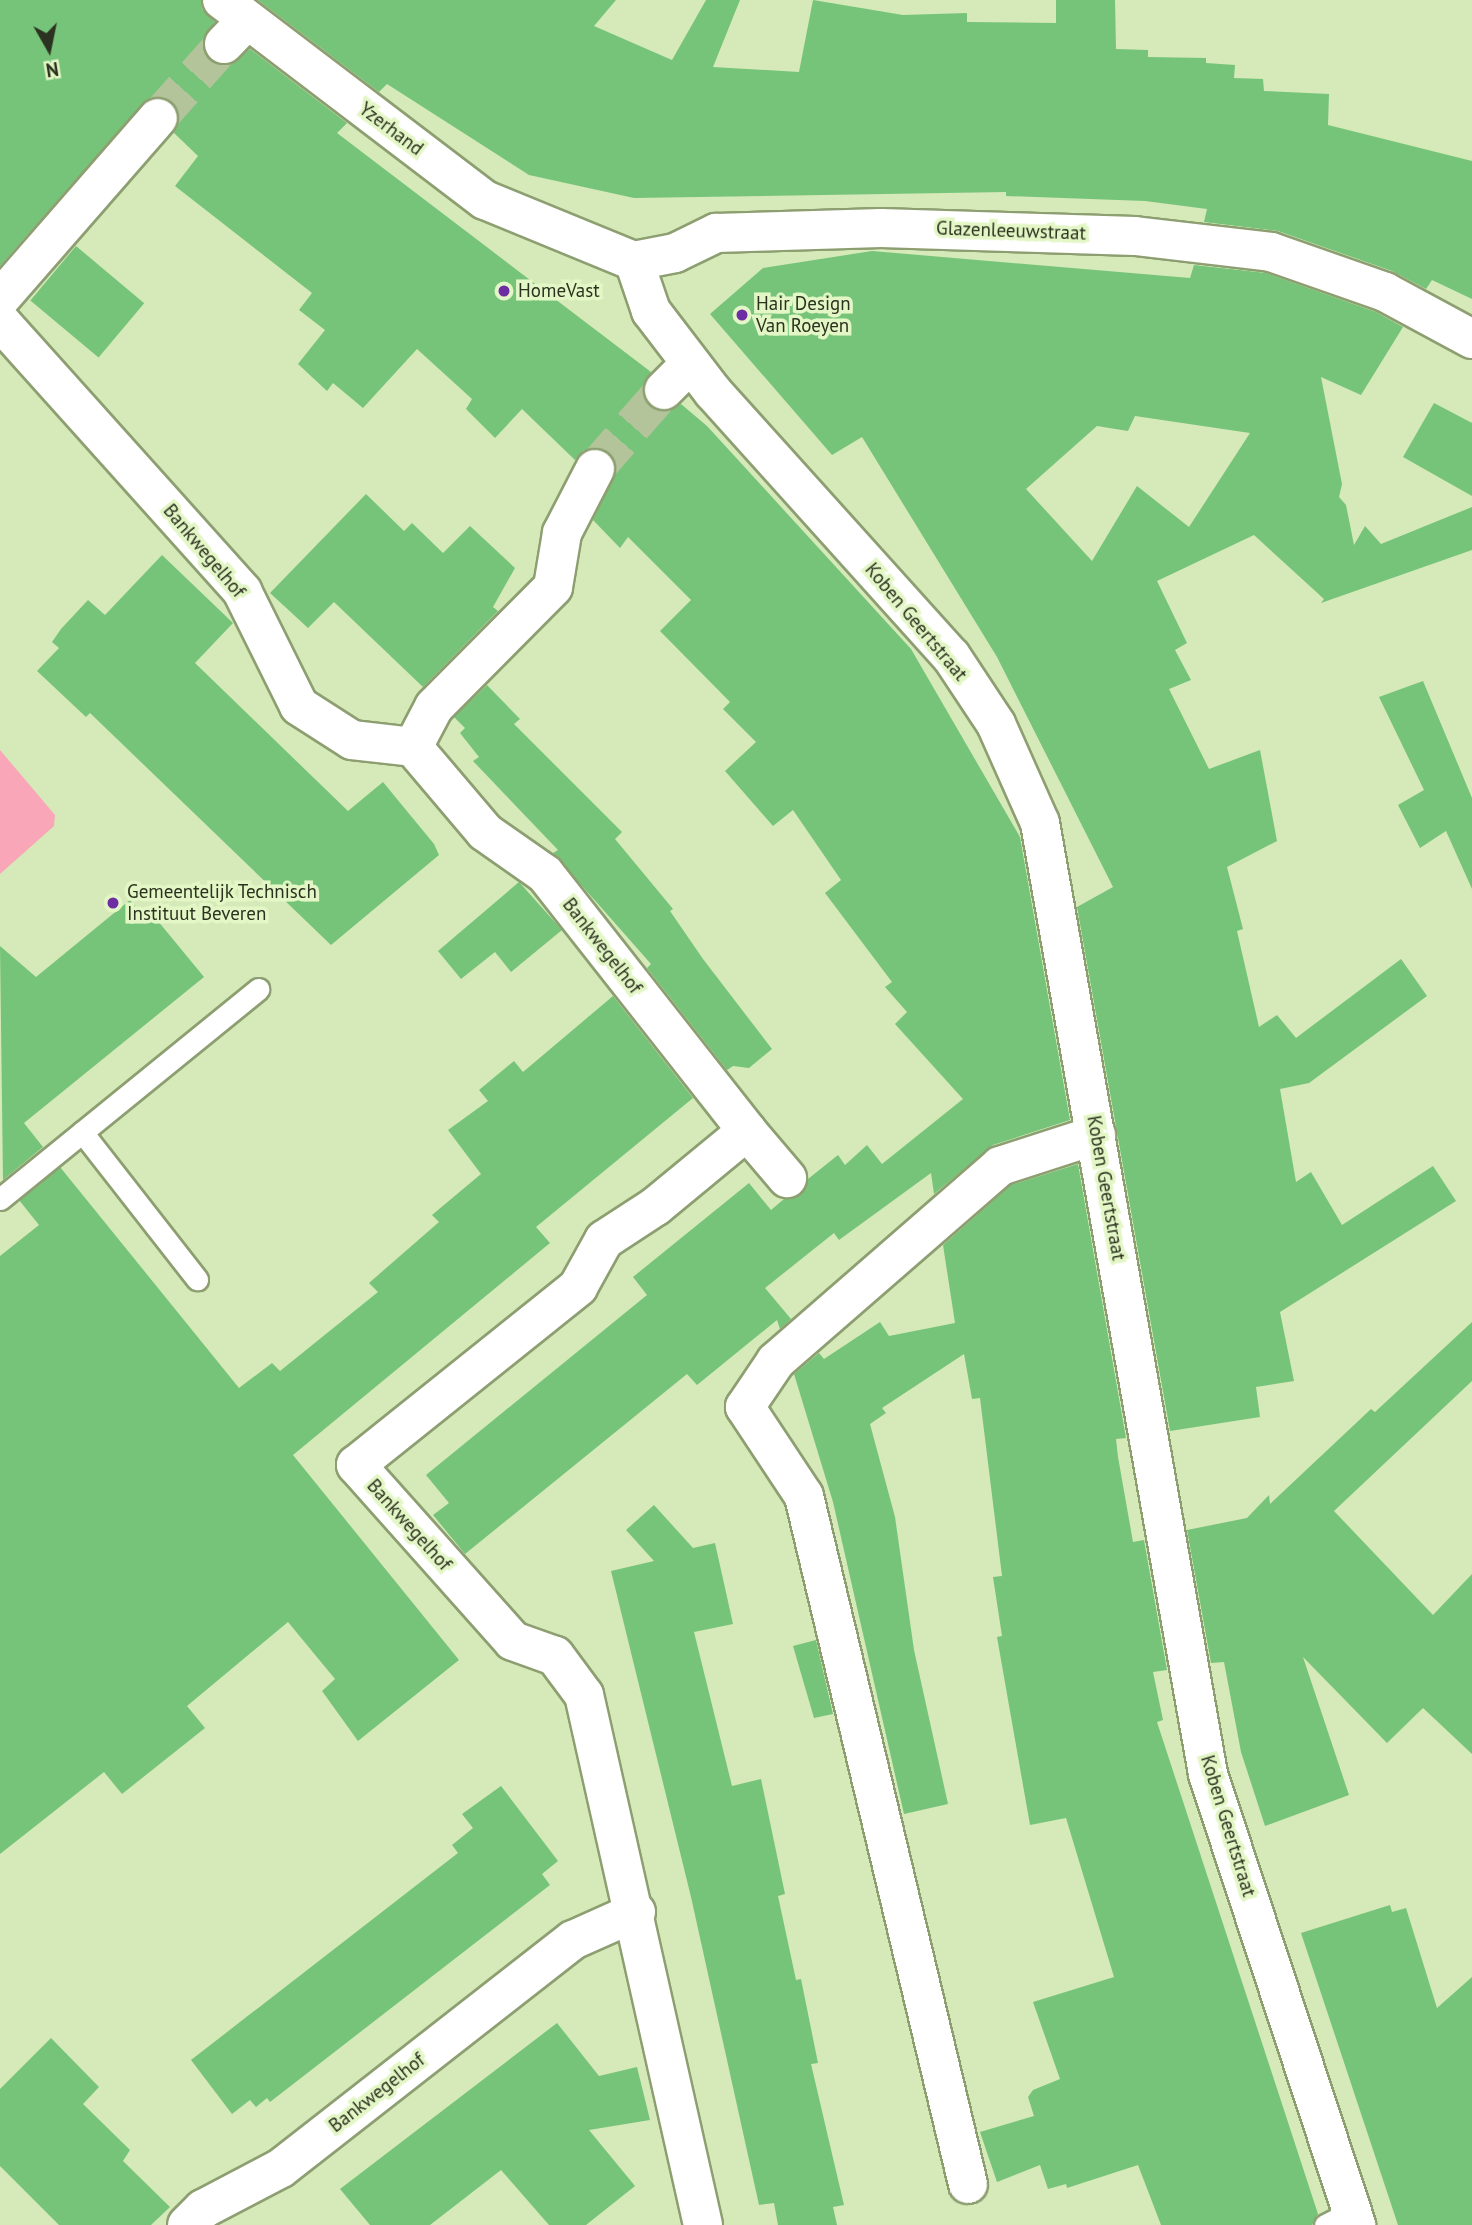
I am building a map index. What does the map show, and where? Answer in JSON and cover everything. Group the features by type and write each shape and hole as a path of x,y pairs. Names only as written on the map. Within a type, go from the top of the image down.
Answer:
{"street":[{"name":"Yzerhand","path":"231,22 485,200 634,261"},
{"path":"0,299 158,118"},
{"name":"Glazenleeuwstraat","path":"634,261 675,253 716,233 881,228 1135,236 1271,253 1385,292 1472,339"},
{"name":"Koben Geertstraat","path":"634,261 651,311 690,364 951,656 996,724 1040,822 1208,1773 1344,2221"},
{"name":"Bankwegelhof","path":"0,321 242,592 299,706 352,740 413,747 485,832 545,874 787,1178"},
{"path":"664,390 690,364"},
{"path":"413,747 434,707 554,587 562,533 595,469"},
{"name":"Bankwegelhof","path":"703,2225 636,1912 584,1695 555,1656 513,1641 356,1465 578,1287 604,1240 656,1206 747,1131"},
{"path":"968,2184 804,1496 745,1407 776,1361 1000,1166 1096,1135"},
{"name":"Bankwegelhof","path":"187,2225 204,2208 281,2168 573,1940 636,1912"}],"lane":[{"path":"0,1199 258,989"},
{"path":"82,1132 197,1279"}],"shaded area":[{"path":"0,750 55,815 54,826 0,874"}],"building":[{"path":"0,0 201,0 202,9 215,22 203,39 209,60 229,65 250,49 347,123 337,133 651,372 643,385 649,406 669,411 681,404 707,426 911,649 1020,837 1070,1120 993,1145 934,1194 931,1173 839,1240 834,1233 765,1288 791,1319 780,1329 777,1320 697,1385 687,1374 465,1554 433,1515 449,1503 426,1475 647,1295 633,1277 749,1183 771,1210 784,1199 801,1195 808,1179 838,1155 845,1165 867,1145 882,1164 963,1099 895,1024 907,1012 885,987 892,982 825,893 841,880 793,810 773,826 725,771 756,742 723,709 730,702 660,631 691,600 628,537 620,548 593,520 617,469 606,450 584,450 575,460 522,409 495,438 466,409 472,399 417,349 363,408 333,383 327,391 298,364 325,330 299,310 312,293 175,186 198,156 174,133 179,112 163,97 142,104 0,266"},
{"path":"258,0 616,0 594,26 672,60 706,0 740,0 713,67 799,72 813,0 903,15 967,13 967,22 1056,23 1056,0 1115,0 1116,49 1148,50 1148,57 1206,58 1206,63 1235,65 1234,78 1263,79 1264,91 1329,94 1328,125 1472,161 1472,299 1432,280 1426,289 1392,271 1278,231 1204,222 1207,209 1145,201 1006,196 1006,192 634,198 529,175 387,84 379,92"},
{"path":"76,246 144,303 99,358 30,300"},
{"path":"872,251 1190,278 1194,265 1266,273 1376,312 1403,327 1361,395 1321,377 1342,484 1339,497 1346,505 1354,545 1365,526 1381,544 1472,507 1472,550 1321,603 1324,599 1254,535 1157,581 1187,643 1175,650 1191,680 1169,689 1209,769 1260,750 1277,841 1227,867 1243,929 1237,931 1259,1027 1277,1015 1296,1038 1401,959 1427,996 1309,1083 1280,1089 1296,1182 1311,1172 1342,1225 1433,1166 1456,1201 1280,1312 1294,1381 1256,1387 1260,1417 1170,1431 1077,907 1113,887 997,657 862,437 832,455 710,314 763,268","holes":["1135,416 1250,433 1189,527 1137,486 1092,561 1026,489 1097,426 1128,431"]},
{"path":"1434,403 1472,423 1472,496 1403,457"},
{"path":"366,494 404,531 412,523 443,553 470,526 515,568 493,607 498,611 423,687 334,602 308,628 270,593"},
{"path":"162,555 233,623 195,663 348,811 383,782 434,844 439,855 331,945 90,713 86,717 37,671 59,648 52,642 61,629 88,600 105,615"},
{"path":"1423,681 1472,798 1472,889 1446,831 1420,848 1398,805 1424,790 1379,697"},
{"path":"487,685 520,719 514,724 622,832 615,839 673,909 670,911 703,959 772,1049 749,1068 733,1066 727,1070 647,968 651,964 553,853 558,850 473,761 479,757 460,733 465,728 454,717"},
{"path":"519,882 562,930 511,972 495,952 461,979 438,951"},
{"path":"130,900 147,921 153,915 204,977 24,1123 43,1147 3,1180 0,946 36,977"},
{"path":"613,996 693,1098 536,1227 550,1243 293,1455 459,1660 358,1741 322,1691 335,1679 288,1622 187,1706 205,1728 122,1794 104,1772 0,1854 0,1256 39,1225 19,1200 60,1167 239,1388 272,1363 280,1371 378,1292 369,1283 439,1222 432,1215 481,1174 448,1130 488,1101 479,1090 514,1061 523,1072"},
{"path":"1078,1164 1126,1438 1116,1439 1118,1457 1133,1542 1144,1540 1167,1670 1153,1672 1163,1720 1157,1722 1318,2214 1312,2225 1161,2225 1138,2165 1067,2188 1066,2184 1048,2189 1040,2165 997,2182 980,2132 1034,2116 1028,2097 1033,2090 1060,2079 1033,2002 1114,1977 1066,1818 1030,1825 997,1637 1002,1636 993,1577 1002,1576 980,1398 972,1399 964,1354 882,1408 886,1413 870,1424 895,1517 914,1650 948,1804 904,1814 833,1502 794,1374 819,1353 824,1359 880,1322 889,1336 955,1323 943,1245 1011,1185"},
{"path":"1472,1322 1472,1381 1334,1511 1433,1615 1472,1574 1472,1754 1423,1708 1387,1743 1303,1657 1349,1795 1265,1826 1241,1752 1224,1662 1211,1663 1187,1530 1247,1518 1269,1495 1270,1504 1371,1409 1375,1412"},
{"path":"654,1505 693,1548 715,1543 733,1624 694,1632 732,1786 761,1779 785,1894 778,1896 796,1980 801,1979 818,2063 811,2064 844,2205 833,2207 837,2225 778,2225 774,2203 759,2205 691,1897 611,1571 654,1561 626,1530"},
{"path":"816,1640 833,1714 814,1718 793,1646"},
{"path":"501,1786 558,1861 542,1874 550,1885 270,2102 267,2098 256,2107 250,2100 232,2114 191,2060 458,1853 452,1845 473,1828 462,1814"},
{"path":"1390,1905 1392,1912 1406,1908 1437,2008 1472,1977 1472,2225 1398,2225 1301,1933"},
{"path":"557,2023 599,2076 637,2067 650,2120 589,2130 635,2186 586,2225 549,2225 501,2170 430,2225 370,2225 340,2189"},
{"path":"51,2038 99,2087 83,2104 130,2150 123,2161 170,2207 151,2225 59,2225 0,2166 0,2089"}],"tunnel":[{"path":"158,118 224,44"},
{"path":"595,469 664,390"}],"place":[{"name":"HomeVast","path":"504,291"},
{"name":"Hair Design Van Roeyen","path":"742,315"},
{"name":"Gemeentelijk Technisch Instituut Beveren","path":"113,903"}]}
